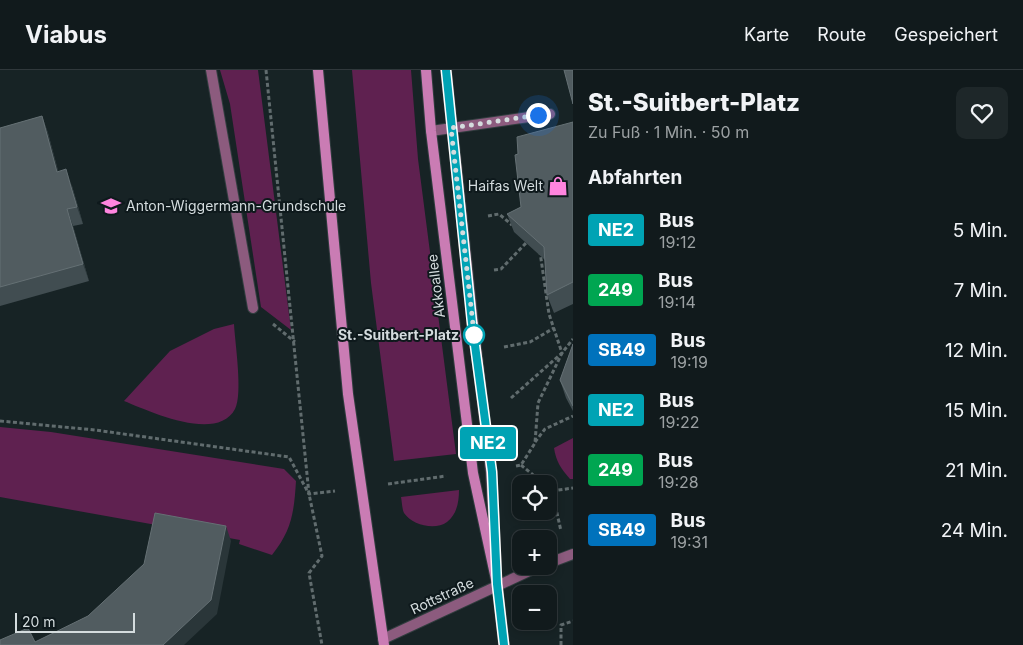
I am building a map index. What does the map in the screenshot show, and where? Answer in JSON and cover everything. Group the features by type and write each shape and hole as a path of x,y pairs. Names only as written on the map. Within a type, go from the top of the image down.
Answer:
{"main road":[{"path":"318,70 348,394 384,642"},
{"name":"Akkoallee","path":"426,70 431,131 473,473 497,584 504,645"}],"street":[{"path":"211,70 253,308"},
{"path":"446,70 451,128 492,472 497,584"},
{"path":"431,131 550,114"},
{"path":"557,559 573,554"},
{"name":"Rottstraße","path":"384,642 497,584 518,575"}],"path":[{"path":"266,70 309,494 322,556 309,573 322,645"},
{"path":"488,216 499,214 516,229"},
{"path":"494,270 501,269 526,243"},
{"path":"535,443 538,403 562,353 549,314 539,245"},
{"path":"504,347 530,342 554,328"},
{"path":"511,398 562,353 573,339"},
{"path":"533,475 521,465 535,443 546,429 573,416"},
{"path":"0,421 95,430 289,458 309,494"},
{"path":"362,488 473,473"},
{"path":"557,490 573,488"},
{"path":"562,645 561,625 573,621"}],"shaded area":[{"path":"220,70 258,70 291,330 261,307 230,104"},
{"path":"352,70 411,70 418,159 456,454 394,461 371,283"},
{"path":"234,324 238,392 235,409 226,419 214,423 182,422 124,401 170,351 214,329"},
{"path":"0,427 51,432 284,469 296,481 288,529 272,555 239,544 240,540 0,497"},
{"path":"573,438 573,479 570,479 559,465 554,448"},
{"path":"459,490 455,512 442,525 430,526 412,521 403,511 401,497"}],"building":[{"path":"564,70 573,70 573,104"},
{"path":"42,116 57,172 66,169 77,207 67,209 83,264 0,287 0,128"},
{"path":"573,122 573,282 547,295 544,247 507,214 521,207 515,155 518,154 517,137"},
{"path":"573,344 573,406 560,380"},
{"path":"155,513 226,526 211,600 163,645 0,645 0,640 28,628 35,642 88,616 144,564"}],"bus line":[{"name":"NE2","path":"446,70 472,323 492,472 497,584 504,645"}],"place":[{"name":"Haifas Welt","path":"558,186"},
{"name":"Anton-Wiggermann-Grundschule","path":"111,206"},
{"name":"St.-Suitbert-Platz","path":"474,335"}],"route":[{"path":"474,335 475,342 451,128 538,115"}]}
